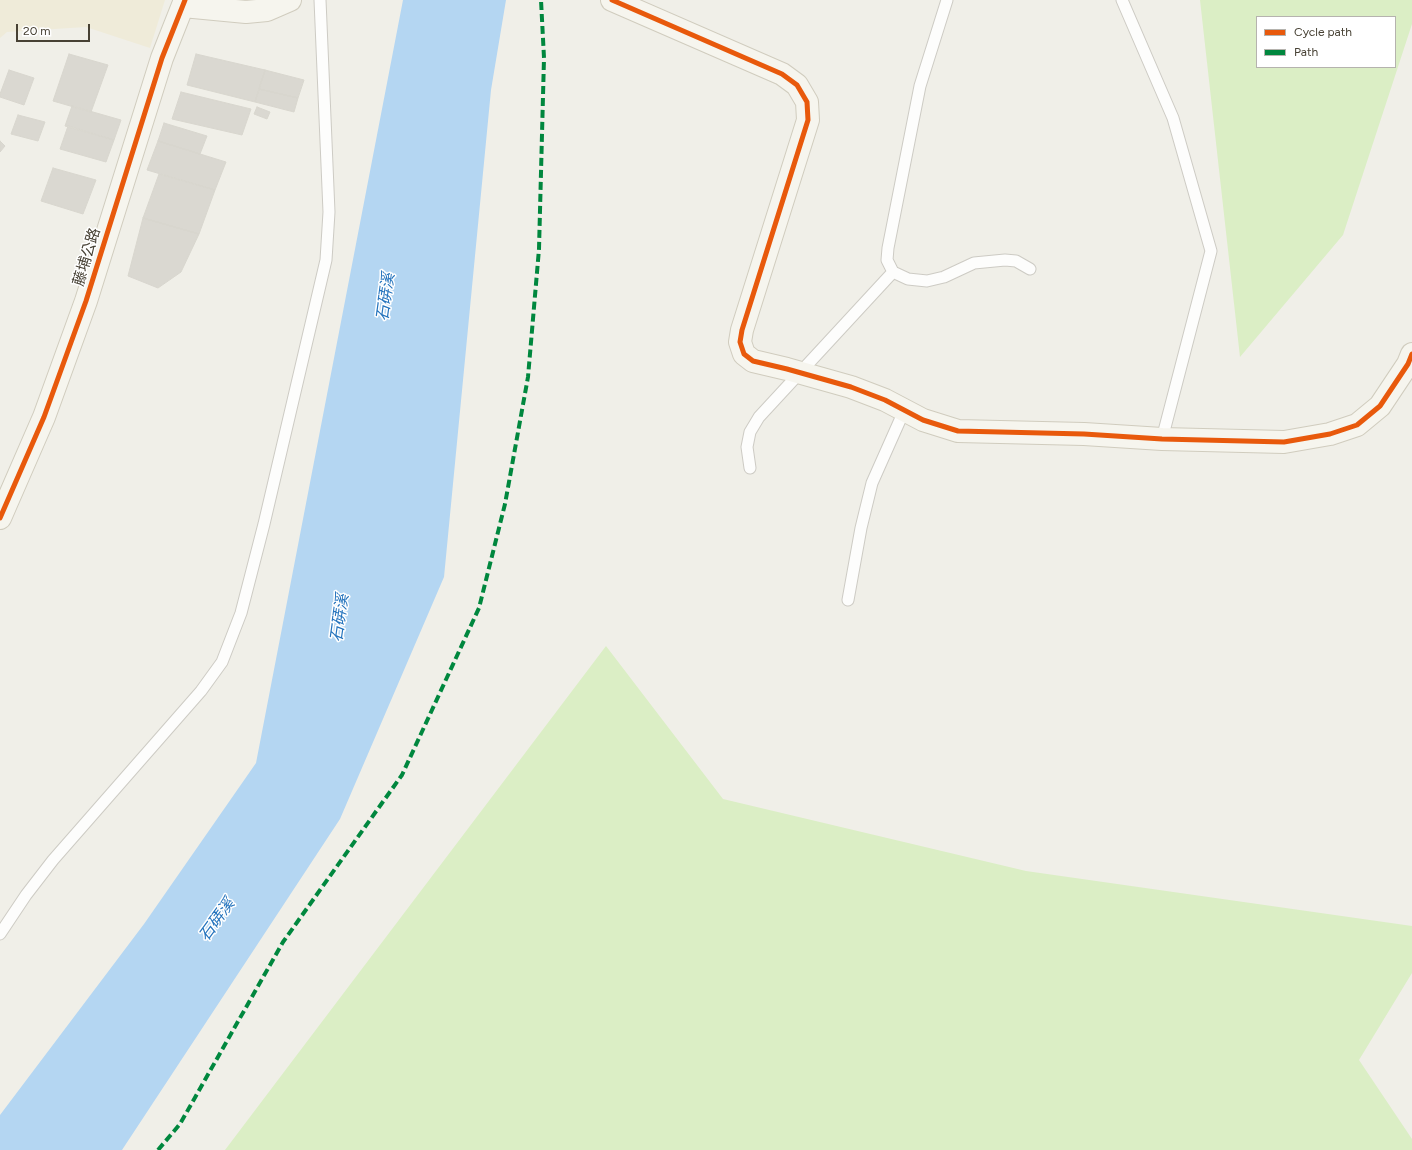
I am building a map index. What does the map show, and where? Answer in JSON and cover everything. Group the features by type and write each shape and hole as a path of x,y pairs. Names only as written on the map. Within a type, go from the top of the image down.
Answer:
{"street":[{"path":"184,3 246,12 267,10 290,0"},
{"path":"612,0 782,74 797,84 806,102 808,120 742,330 740,342 744,354 753,361 851,387 884,400 922,420 958,431 1084,434 1162,439 1284,442 1330,434 1357,425 1380,406 1408,364 1412,354"},
{"name":"藤埔公路","path":"0,518 44,417 86,300 162,58 184,3"}],"lane":[{"path":"0,934 26,895 53,860 201,690 222,662 241,613 266,516 326,260 329,212 320,0"},
{"path":"947,0 920,86 888,248 887,260 893,272 908,278 927,281 944,277 974,263 1005,260 1016,261 1030,269"},
{"path":"1122,0 1172,118 1211,251 1162,439"},
{"path":"750,468 746,446 750,432 759,417 893,272"},
{"path":"848,600 872,483 904,411"}],"shaded area":[{"path":"0,0 165,0 150,48 86,27 7,32 0,38"}],"green space":[{"path":"1200,0 1412,0 1412,24 1343,235 1240,357"},
{"path":"606,646 723,799 1026,871 1412,926 1412,973 1359,1060 1412,1139 1412,1150 225,1150"}],"water":[{"name":"石硦溪","path":"403,0 506,0 491,90 444,577 340,819 122,1150 0,1150 0,1115 144,924 256,763"}],"building":[{"path":"69,54 108,65 91,112 53,101"},
{"path":"196,54 265,70 255,102 187,85"},
{"path":"9,70 34,78 24,105 0,97"},
{"path":"265,70 304,80 298,98 259,89"},
{"path":"259,89 298,98 294,112 255,102"},
{"path":"181,92 251,109 242,135 172,119"},
{"path":"72,106 121,120 114,140 65,126"},
{"path":"257,107 270,112 267,119 254,114"},
{"path":"18,115 45,122 38,141 11,134"},
{"path":"164,123 207,136 200,154 158,141"},
{"path":"68,126 114,140 106,162 60,149"},
{"path":"0,141 5,146 0,152"},
{"path":"158,141 226,162 215,190 147,170"},
{"path":"53,168 96,180 83,214 41,201"},
{"path":"159,174 215,190 199,234 143,218"},
{"path":"143,218 199,234 181,272 158,288 128,276"}],"marked path":[{"path":"158,1150 180,1124 283,942 402,775 479,608 505,504 528,377 539,249 544,58 541,0"}],"cycle path":[{"path":"0,518 44,417 86,301 162,58 185,0"},
{"path":"612,0 782,74 797,85 807,102 808,120 742,330 740,342 744,354 753,361 851,387 885,400 923,420 958,431 1084,434 1162,439 1284,442 1330,434 1357,425 1380,406 1408,364 1412,354"}]}
